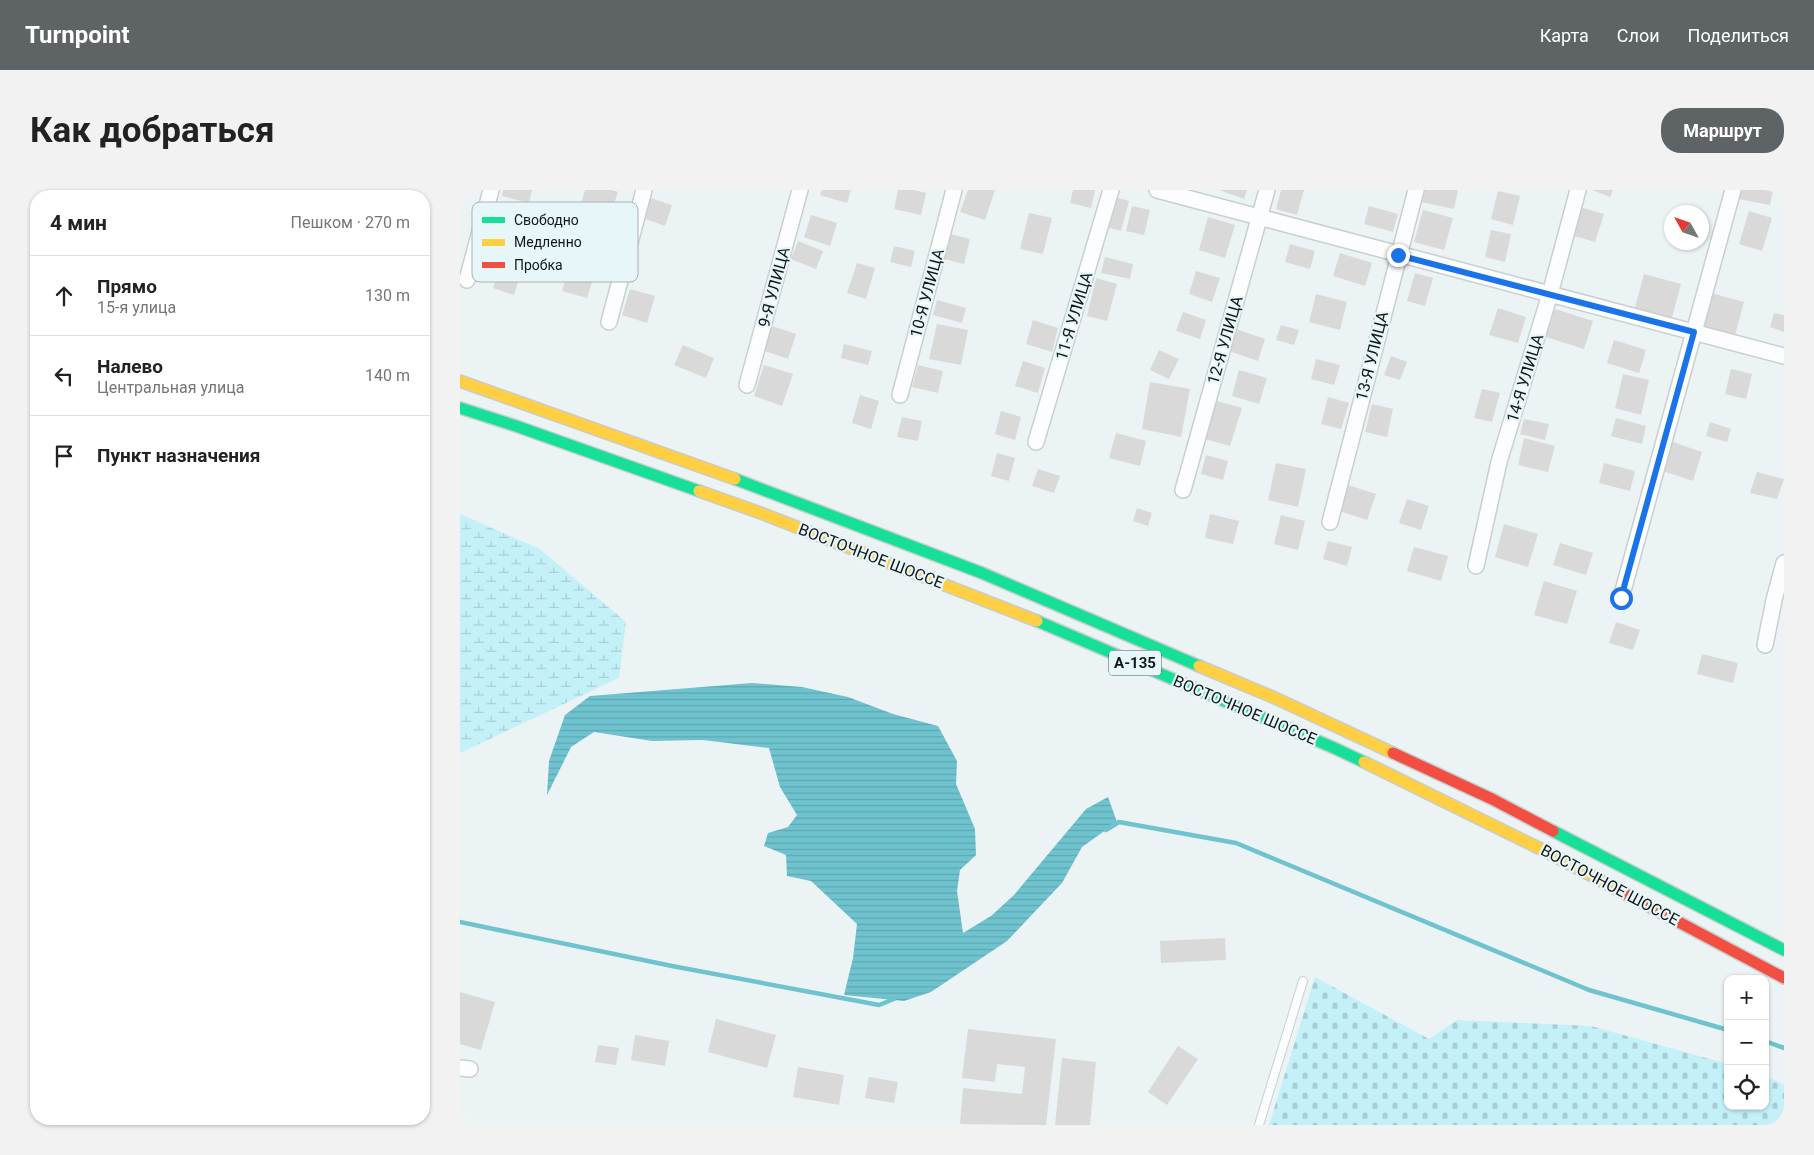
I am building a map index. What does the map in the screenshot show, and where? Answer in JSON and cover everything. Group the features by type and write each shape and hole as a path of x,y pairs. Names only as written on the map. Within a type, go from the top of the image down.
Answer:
{"highway":[{"name":"ВОСТОЧНОЕ ШОССЕ","path":"460,381 717,472 982,573 1275,698 1492,799 1784,950"},
{"name":"ВОСТОЧНОЕ ШОССЕ","path":"460,408 758,512 1034,620 1332,746 1551,854 1784,978"}],"street":[{"path":"638,213 644,190"},
{"name":"9-Я УЛИЦА","path":"747,384 800,190"},
{"name":"10-Я УЛИЦА","path":"900,395 954,190"},
{"name":"11-Я УЛИЦА","path":"1036,442 1111,190"},
{"path":"1157,190 1784,356"},
{"name":"12-Я УЛИЦА","path":"1183,490 1267,190"},
{"name":"13-Я УЛИЦА","path":"1330,522 1416,190"},
{"name":"14-Я УЛИЦА","path":"1476,566 1499,462 1550,294 1578,190"},
{"path":"1621,598 1733,190"},
{"path":"467,280 472,261"},
{"path":"609,322 620,282"},
{"path":"1765,645 1784,563"}],"lane":[{"path":"1259,1125 1303,981"}],"green space":[{"path":"460,514 540,549 626,622 619,678 460,753"},
{"path":"1315,977 1429,1039 1457,1020 1591,1026 1724,1063 1724,1110 1769,1110 1769,1077 1784,1085 1784,1125 1269,1125"}],"water":[{"path":"752,683 802,687 848,697 893,714 938,726 957,761 956,784 975,829 976,855 960,870 957,891 963,933 991,916 1014,895 1086,809 1108,797 1117,822 1082,847 1062,883 1007,941 931,992 904,1001 844,995 853,958 857,924 811,881 787,876 786,855 764,846 768,833 788,827 797,815 780,787 769,748 703,740 652,741 594,732 571,747 547,795 549,761 565,715 590,696"}],"building":[{"path":"503,190 532,190 529,202 502,196"},
{"path":"585,190 612,190 618,192 615,202 581,202"},
{"path":"822,190 851,190 847,203 820,195"},
{"path":"898,190 914,190 926,193 921,215 894,209"},
{"path":"968,190 995,190 985,220 960,212"},
{"path":"1073,190 1095,190 1091,208 1070,203"},
{"path":"1219,190 1247,190 1244,199"},
{"path":"1281,190 1304,190 1297,215 1276,209"},
{"path":"1424,190 1458,190 1454,209 1421,202"},
{"path":"1592,190 1613,190 1610,197"},
{"path":"1741,190 1773,190 1770,205 1739,199"},
{"path":"1498,191 1520,196 1513,225 1491,219"},
{"path":"647,197 672,205 665,226 640,217"},
{"path":"1115,197 1129,201 1121,231 1106,227"},
{"path":"1132,206 1150,210 1144,235 1126,231"},
{"path":"1369,206 1398,214 1393,232 1364,224"},
{"path":"1580,207 1604,214 1595,242 1571,235"},
{"path":"1423,210 1453,218 1444,250 1414,242"},
{"path":"1749,211 1772,218 1762,251 1739,244"},
{"path":"1029,213 1052,218 1043,254 1020,249"},
{"path":"811,215 837,223 830,246 804,237"},
{"path":"1208,217 1235,225 1225,258 1199,250"},
{"path":"1491,230 1511,234 1505,262 1485,257"},
{"path":"950,234 970,239 964,264 944,259"},
{"path":"798,241 823,251 816,269 791,259"},
{"path":"1290,244 1315,251 1310,269 1285,262"},
{"path":"894,246 915,251 911,267 890,262"},
{"path":"1340,253 1372,263 1365,286 1333,276"},
{"path":"1105,257 1133,264 1130,279 1101,273"},
{"path":"857,263 875,268 866,299 847,293"},
{"path":"1196,271 1220,278 1212,302 1189,294"},
{"path":"1415,273 1433,278 1425,306 1407,301"},
{"path":"1644,274 1681,284 1671,321 1634,311"},
{"path":"1096,278 1117,284 1107,321 1087,316"},
{"path":"495,282 518,282 514,295 493,288"},
{"path":"565,282 592,282 587,298 562,291"},
{"path":"630,289 655,296 647,323 622,315"},
{"path":"1711,293 1744,302 1735,335 1702,326"},
{"path":"1316,294 1347,302 1340,330 1309,322"},
{"path":"937,300 966,308 962,323 933,315"},
{"path":"1498,308 1526,317 1518,343 1489,335"},
{"path":"1555,309 1593,321 1584,349 1546,337"},
{"path":"1183,312 1206,320 1200,339 1176,331"},
{"path":"1774,313 1784,315 1784,332 1770,327"},
{"path":"1033,320 1058,328 1052,352 1026,344"},
{"path":"937,324 968,330 961,365 929,359"},
{"path":"769,325 796,334 788,359 762,350"},
{"path":"1281,325 1299,330 1294,345 1276,340"},
{"path":"1236,329 1265,339 1258,361 1229,351"},
{"path":"1614,340 1646,350 1639,373 1607,363"},
{"path":"844,344 872,351 868,365 841,358"},
{"path":"683,345 714,358 706,378 674,365"},
{"path":"1159,350 1179,359 1169,379 1150,370"},
{"path":"1391,356 1407,362 1400,380 1384,375"},
{"path":"1316,359 1340,365 1334,385 1311,379"},
{"path":"1023,361 1045,368 1038,393 1015,386"},
{"path":"764,365 793,374 782,406 754,396"},
{"path":"918,365 943,371 938,393 912,387"},
{"path":"1731,369 1752,374 1746,399 1725,394"},
{"path":"1239,370 1267,378 1259,404 1232,396"},
{"path":"1623,374 1649,380 1641,415 1615,408"},
{"path":"1150,382 1190,389 1181,437 1142,429"},
{"path":"1482,389 1500,393 1492,422 1474,418"},
{"path":"860,395 879,401 871,429 852,423"},
{"path":"1328,397 1349,403 1341,429 1321,424"},
{"path":"1217,401 1242,408 1230,446 1205,439"},
{"path":"1372,404 1393,409 1387,437 1365,432"},
{"path":"1001,411 1021,417 1015,440 995,434"},
{"path":"902,417 922,421 918,441 897,437"},
{"path":"1616,418 1646,426 1642,444 1611,436"},
{"path":"1524,419 1549,424 1545,440 1520,434"},
{"path":"1710,422 1731,429 1727,442 1706,436"},
{"path":"1116,433 1146,441 1140,466 1109,458"},
{"path":"1524,438 1555,446 1548,472 1518,465"},
{"path":"1670,441 1702,452 1693,481 1660,470"},
{"path":"997,453 1015,458 1009,481 991,476"},
{"path":"1206,455 1228,461 1223,480 1201,474"},
{"path":"1276,463 1306,469 1298,507 1268,500"},
{"path":"1604,463 1635,471 1630,491 1599,483"},
{"path":"1038,469 1060,476 1054,493 1032,486"},
{"path":"1757,472 1784,479 1777,499 1750,493"},
{"path":"1348,485 1376,494 1367,520 1339,511"},
{"path":"1407,499 1429,506 1421,530 1399,523"},
{"path":"1137,508 1152,513 1148,526 1133,521"},
{"path":"1210,514 1239,521 1233,544 1205,538"},
{"path":"1281,515 1305,521 1298,550 1274,544"},
{"path":"1504,524 1538,534 1528,567 1495,557"},
{"path":"1328,541 1352,547 1347,566 1323,559"},
{"path":"1560,543 1593,553 1586,575 1553,565"},
{"path":"1414,547 1448,556 1441,581 1407,571"},
{"path":"1544,581 1577,591 1567,624 1534,615"},
{"path":"1616,622 1640,630 1633,650 1609,643"},
{"path":"1702,654 1738,663 1733,683 1697,674"},
{"path":"1225,938 1226,960 1161,963 1160,941"},
{"path":"460,992 495,1002 481,1050 460,1044"},
{"path":"716,1019 776,1035 767,1068 708,1052"},
{"path":"968,1029 1056,1039 1046,1125 960,1124 963,1088 1022,1094 1025,1067 997,1064 995,1082 962,1078"},
{"path":"635,1035 669,1041 665,1066 631,1060"},
{"path":"598,1045 619,1048 616,1065 595,1062"},
{"path":"1178,1046 1198,1059 1167,1105 1148,1092"},
{"path":"1062,1058 1096,1062 1090,1125 1055,1125"},
{"path":"798,1067 844,1075 839,1105 793,1097"},
{"path":"869,1077 898,1082 894,1103 865,1098"}],"waterway":[{"path":"1106,830 1119,822 1236,843 1589,990 1724,1029"},
{"path":"460,922 672,966 879,1005 894,999"},
{"path":"1769,1042 1784,1048"}],"traffic: fast":[{"path":"460,408 699,491"},
{"path":"735,479 982,573 1199,666"},
{"path":"1037,621 1364,762"},
{"path":"1553,831 1784,950"}],"traffic: slow":[{"path":"460,381 735,479"},
{"path":"699,491 758,512 1037,621"},
{"path":"1199,666 1275,698 1393,753"},
{"path":"1364,762 1551,854 1626,894"}],"traffic: jam":[{"path":"1393,753 1492,799 1553,831"},
{"path":"1626,894 1784,978"}],"route":[{"path":"1398,255 1694,332 1621,598"}]}
